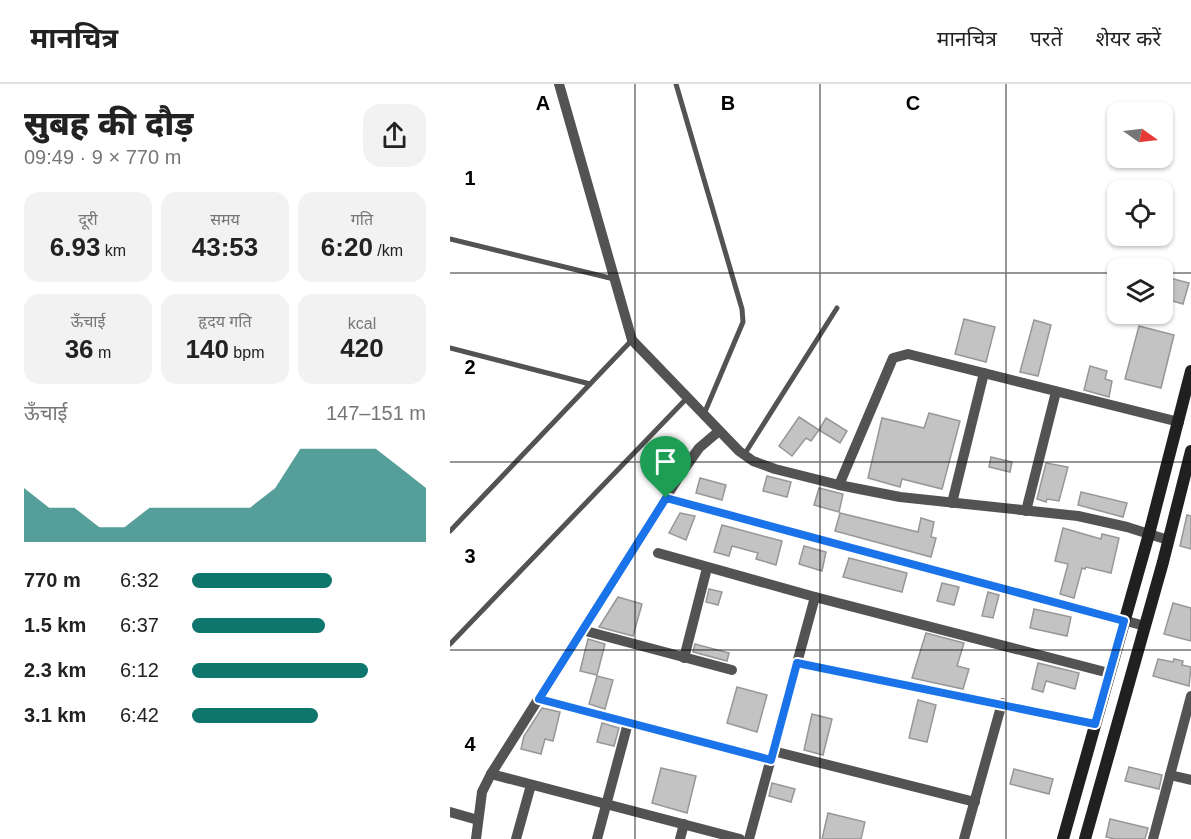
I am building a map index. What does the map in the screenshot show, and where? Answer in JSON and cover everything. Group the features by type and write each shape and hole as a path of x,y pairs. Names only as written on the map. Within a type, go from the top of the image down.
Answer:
{"main road":[{"path":"1063,839 1149,534 1191,371"},
{"path":"1089,838 1191,451"}],"street":[{"path":"558,84 632,340 719,431 753,462 839,485 900,497 1078,516 1127,527 1168,540"},
{"path":"839,485 894,358 899,355 908,354 1179,422"},
{"path":"952,503 984,373"},
{"path":"1026,511 1056,392"},
{"path":"476,839 482,792 491,774 699,447 719,431"},
{"path":"666,498 1145,626"},
{"path":"658,553 815,597 1109,674"},
{"path":"684,658 707,568"},
{"path":"749,839 815,597"},
{"path":"582,630 732,670"},
{"path":"797,663 1002,703 1095,724"},
{"path":"1153,839 1191,698"},
{"path":"539,699 628,723 975,802"},
{"path":"964,839 1002,703"},
{"path":"597,839 628,723"},
{"path":"491,774 740,839"},
{"path":"1170,775 1191,780"},
{"path":"516,839 531,785"},
{"path":"450,812 478,820"},
{"path":"681,839 684,824"}],"lane":[{"path":"676,84 742,309 743,322 704,415"},
{"path":"450,239 614,279"},
{"path":"744,455 837,308"},
{"path":"450,531 632,340"},
{"path":"450,348 590,384"},
{"path":"450,644 687,398"}],"building":[{"path":"1173,279 1189,283 1183,304 1173,301"},
{"path":"964,319 995,327 986,362 955,354"},
{"path":"1034,320 1051,325 1038,376 1020,372"},
{"path":"1139,326 1174,335 1161,388 1125,379"},
{"path":"1090,366 1107,371 1105,379 1112,381 1109,397 1084,390"},
{"path":"929,413 960,421 942,489 902,479 900,487 868,478 882,418 924,428"},
{"path":"799,417 819,430 811,441 806,438 792,456 779,446"},
{"path":"826,418 847,431 840,443 819,430"},
{"path":"991,457 1012,462 1010,472 989,467"},
{"path":"1046,463 1068,467 1059,501 1047,499 1046,502 1037,499"},
{"path":"767,476 791,482 787,497 763,491"},
{"path":"700,478 726,485 722,500 696,493"},
{"path":"819,488 843,494 839,512 814,505"},
{"path":"1081,492 1127,503 1123,517 1078,505"},
{"path":"680,513 695,516 686,540 669,533"},
{"path":"840,513 918,532 921,518 934,522 931,537 936,538 931,557 835,531"},
{"path":"1187,515 1191,516 1191,549 1180,546"},
{"path":"722,525 782,541 776,565 756,559 758,553 732,546 729,556 714,552"},
{"path":"1063,528 1101,539 1102,534 1119,538 1111,573 1082,568 1074,598 1060,594 1068,564 1055,561"},
{"path":"804,546 826,552 822,571 799,564"},
{"path":"849,558 907,573 902,592 843,577"},
{"path":"942,583 959,587 954,605 937,601"},
{"path":"709,589 722,592 718,605 706,602"},
{"path":"988,592 999,595 993,618 982,616"},
{"path":"618,597 642,604 633,636 599,627"},
{"path":"1173,603 1191,608 1191,641 1164,634"},
{"path":"1034,609 1071,617 1067,636 1030,628"},
{"path":"926,633 964,643 957,666 969,669 963,689 912,678"},
{"path":"588,639 605,644 597,675 580,671"},
{"path":"695,644 729,653 727,661 693,652"},
{"path":"1158,659 1183,661 1182,665 1191,667 1189,686 1153,676"},
{"path":"1038,663 1079,673 1075,689 1046,681 1043,692 1032,689"},
{"path":"597,676 613,680 605,709 589,704"},
{"path":"737,687 767,695 757,732 727,723"},
{"path":"918,700 936,705 927,742 909,738"},
{"path":"542,708 560,712 553,741 545,739 541,754 521,749 524,736"},
{"path":"812,714 832,719 823,755 804,750"},
{"path":"602,723 619,728 614,746 597,742"},
{"path":"1129,767 1162,775 1159,789 1125,781"},
{"path":"661,768 696,776 687,813 652,803"},
{"path":"1014,769 1053,779 1049,794 1010,784"},
{"path":"772,783 795,789 791,802 769,796"},
{"path":"828,813 865,822 861,839 822,839"},
{"path":"1110,819 1148,828 1145,839 1106,837"}],"route":[{"path":"666,498 1124,621 1095,724 1002,703 797,663 771,760 539,699 666,498"}]}
